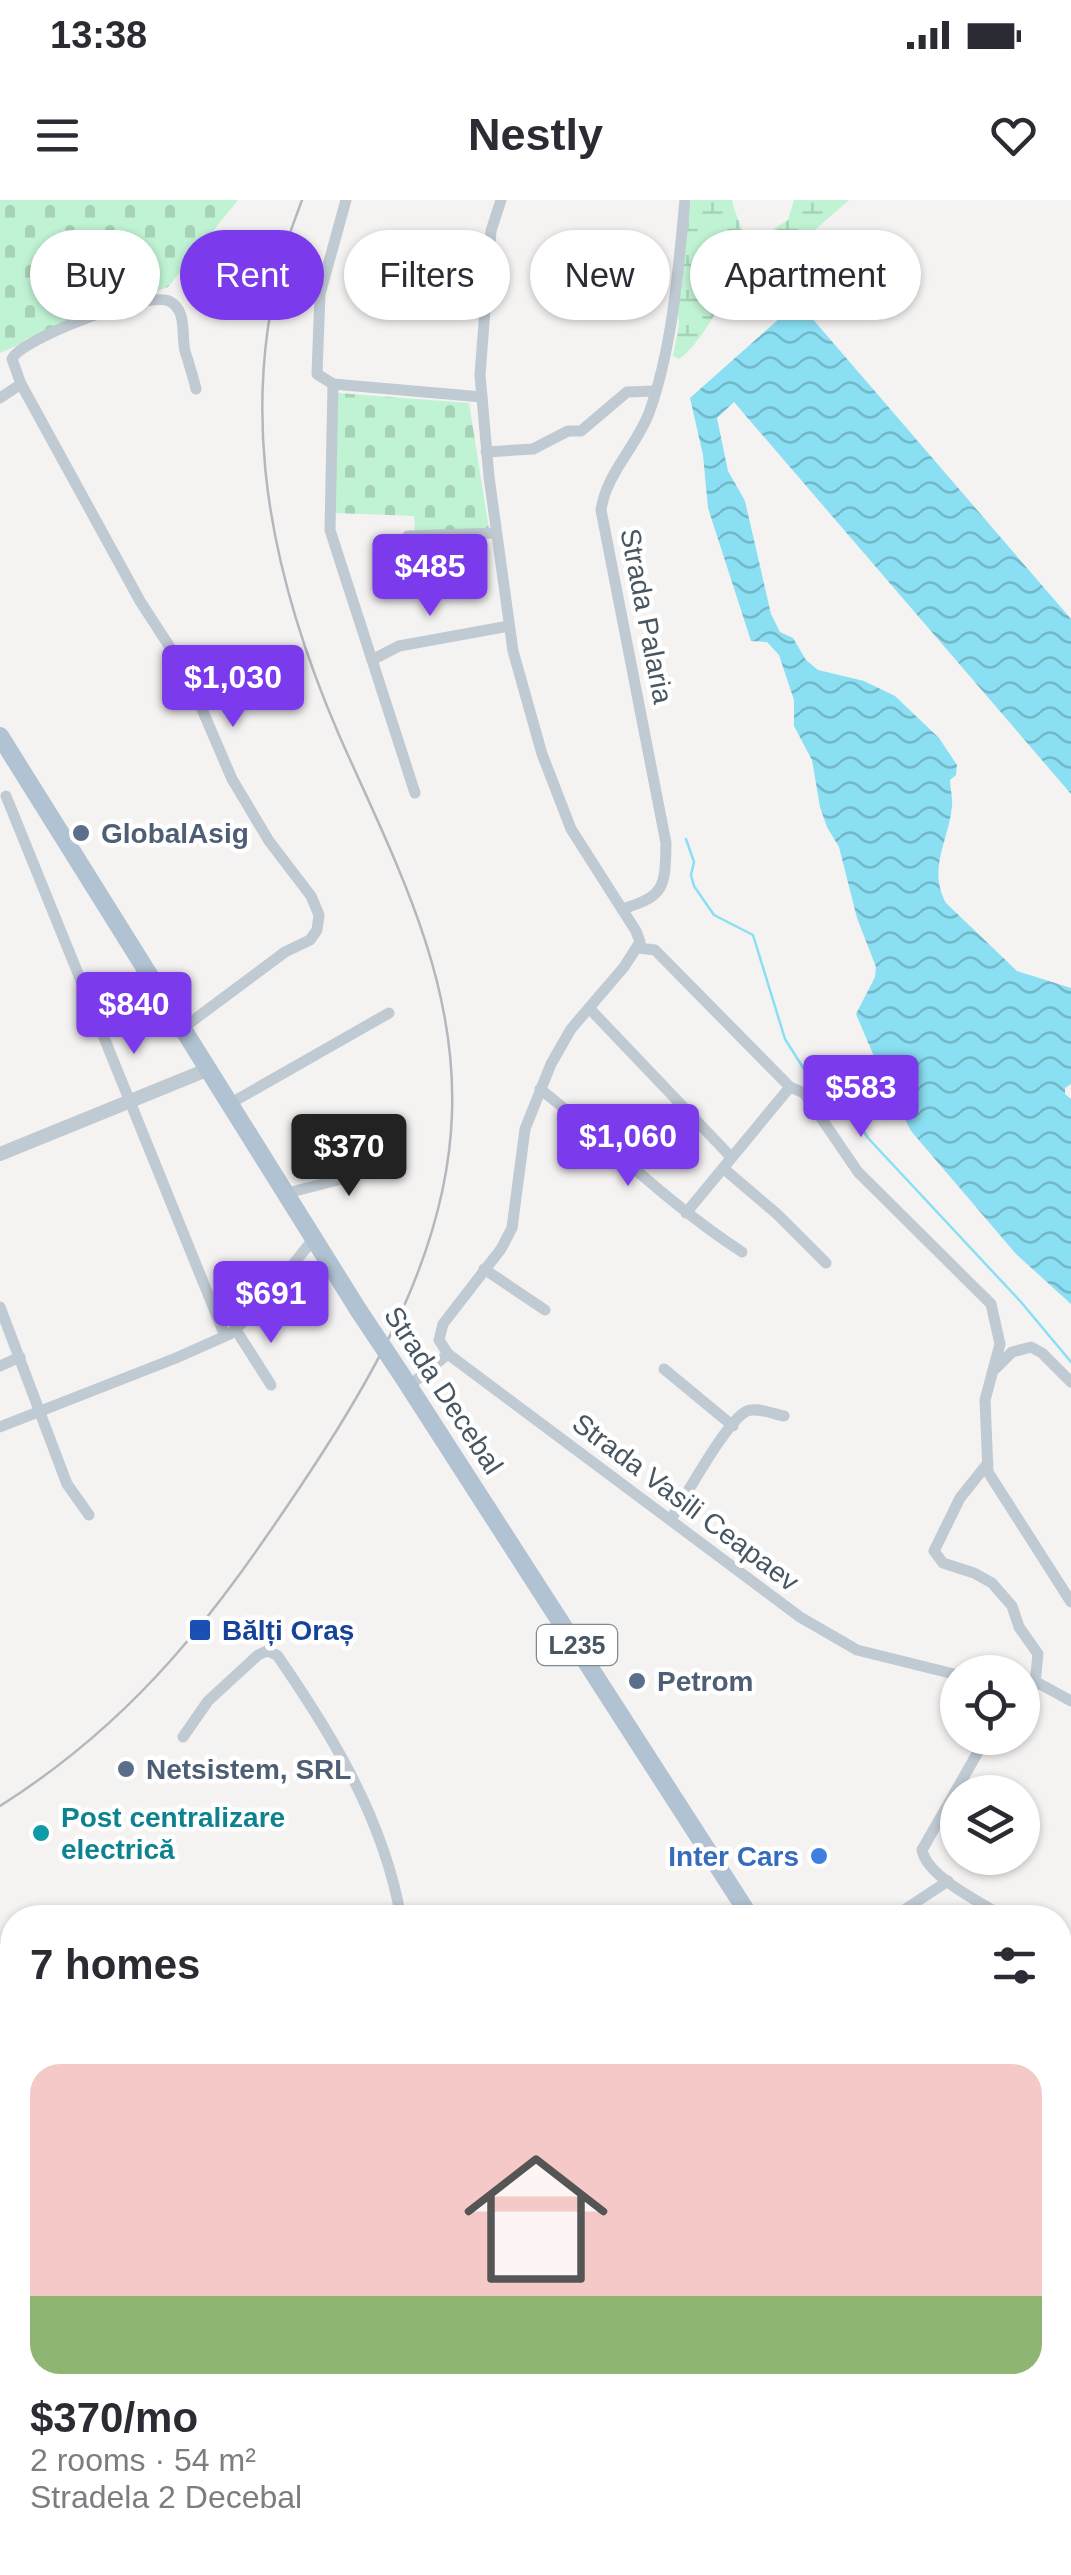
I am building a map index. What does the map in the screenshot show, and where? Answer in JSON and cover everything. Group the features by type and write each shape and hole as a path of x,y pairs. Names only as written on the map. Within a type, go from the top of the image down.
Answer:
{"main road":[{"name":"Strada Decebal","path":"0,736 360,1311 743,1905"}],"street":[{"path":"346,200 328,258 316,330 316,374 333,384 482,397"},
{"path":"405,1380 448,1354 439,1340 440,1330 501,1249 512,1228 525,1129 540,1089 571,1029 639,948 639,936 587,858 556,793 509,626 486,452 480,352 491,230 501,200"},
{"name":"Strada Palaria","path":"622,909 646,902 661,889 666,843 601,510 610,482 648,415 670,324 685,200"},
{"path":"183,1028 285,952 310,940 317,930 319,914 312,896 268,841 224,766 186,672 140,601 12,364 15,352 37,338 134,303 166,300 174,304 182,319 183,343 196,389"},
{"path":"0,398 18,378"},
{"path":"333,384 330,530 415,792"},
{"path":"486,452 533,449 568,431 582,431 627,392 654,392"},
{"path":"408,536 496,533"},
{"path":"372,660 399,646 509,626"},
{"path":"30,784 3,797 230,1333 271,1385"},
{"path":"639,948 655,950 790,1087 807,1097 870,1185 990,1304 1000,1344 987,1384 984,1416 990,1478 1071,1602"},
{"path":"588,1008 727,1162 826,1263"},
{"path":"231,1103 390,1013"},
{"path":"0,1154 210,1068"},
{"path":"686,1213 790,1087"},
{"path":"540,1089 600,1136 686,1213 742,1252"},
{"path":"288,1193 398,1159"},
{"path":"0,1427 230,1333 260,1306 314,1237"},
{"path":"484,1270 545,1310"},
{"path":"0,1308 66,1484 89,1514"},
{"path":"994,1370 1012,1352 1030,1347 1042,1352 1071,1382"},
{"name":"Strada Vasili Ceapaev","path":"448,1354 671,1519 773,1600 847,1646 940,1670"},
{"path":"0,1366 20,1356"},
{"path":"664,1369 732,1426"},
{"path":"671,1519 744,1412 784,1416"},
{"path":"988,1462 960,1498 934,1551 952,1567 987,1579 1012,1606 1019,1628 1038,1655"},
{"path":"184,1737 208,1701 258,1655 277,1655 348,1768 374,1819 397,1905"},
{"path":"1040,1685 1071,1701"},
{"path":"976,1755 922,1844 922,1856 926,1865 986,1905"},
{"path":"912,1905 948,1881"}],"green space":[{"path":"0,200 238,200 214,230 180,230 180,272 168,287 160,290 160,230 30,230 30,320 77,320 25,339 0,353"},
{"path":"691,200 732,200 741,230 690,230 690,320 710,320 679,359 673,356 679,324 676,298"},
{"path":"794,200 849,200 815,230 772,230 788,220"},
{"path":"338,393 469,403 489,529 415,531 414,516 335,513"}],"water":[{"path":"778,320 814,320 1071,619 1071,794 734,402 717,418 728,471 745,501 771,614 780,632 793,638 806,660 818,670 864,681 895,696 939,738 957,765 956,775 950,780 952,806 938,878 946,903 1017,971 1071,988 1071,1084 1065,1088 1065,1094 1071,1099 1071,1304 1016,1254 911,1131 856,1014 876,967 857,918 839,847 820,807 812,760 794,726 794,700 779,655 767,642 751,641 708,508 703,455 690,398"}],"waterway":[{"path":"686,839 694,862 694,886 714,915 753,935 785,1039 809,1077 848,1108 868,1138 1021,1302 1071,1362"}],"railway":[{"path":"0,1806 49,1772 134,1699 207,1617 273,1527 333,1437 383,1350 423,1258 448,1162 451,1062 433,965 400,872 313,669 275,537 265,470 262,403 267,335 280,268 302,200"}],"place":[{"name":"GlobalAsig","path":"81,833"},
{"name":"Bălți Oraș","path":"200,1630"},
{"name":"Petrom","path":"637,1681"},
{"name":"Netsistem, SRL","path":"126,1769"},
{"name":"Post centralizare electrică","path":"41,1833"},
{"name":"Inter Cars","path":"819,1856"}]}
